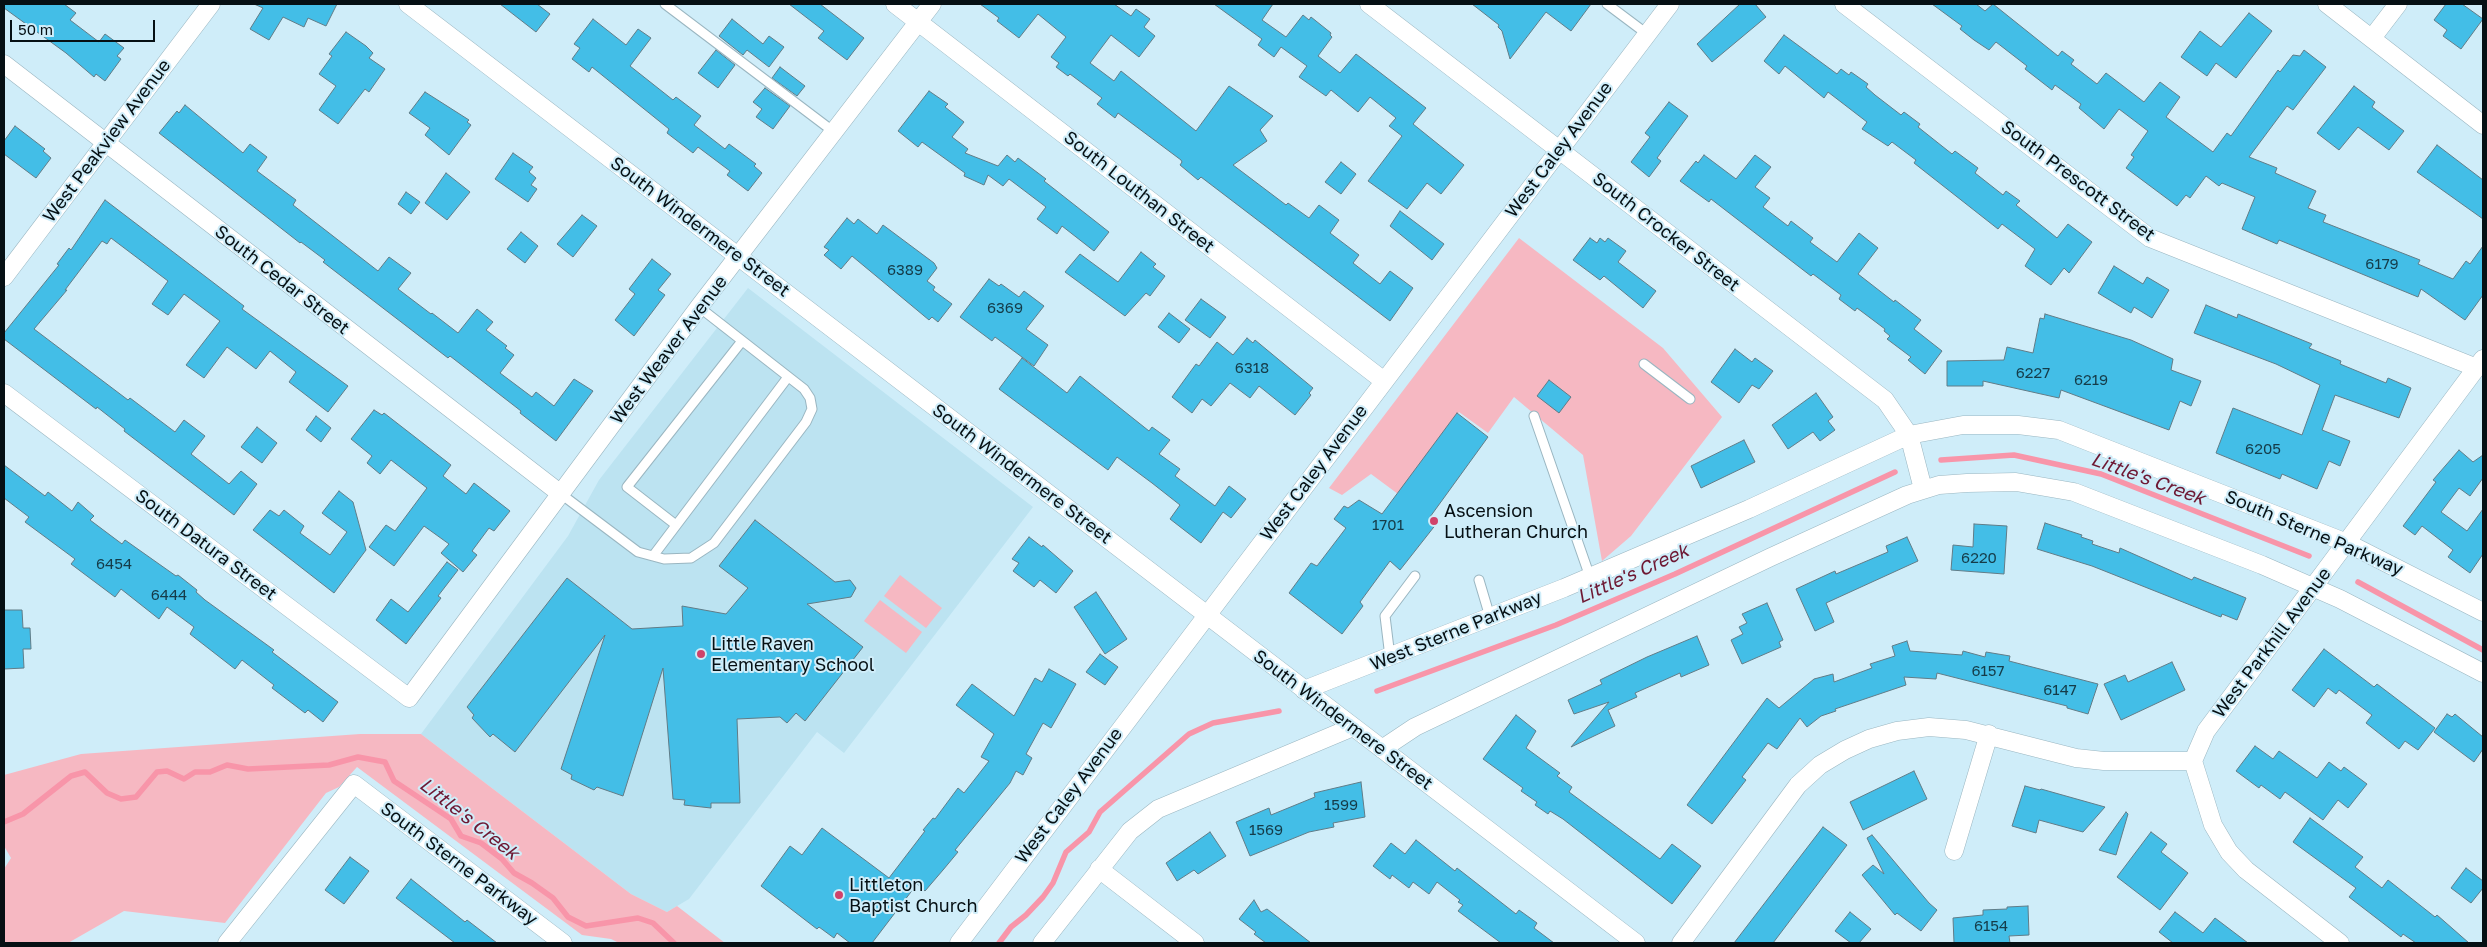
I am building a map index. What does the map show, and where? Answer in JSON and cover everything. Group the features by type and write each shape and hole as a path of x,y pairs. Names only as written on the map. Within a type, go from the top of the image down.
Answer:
{"street":[{"name":"West Peakview Avenue","path":"4,277 211,4"},
{"name":"South Windermere Street","path":"408,4 1636,943"},
{"name":"South Louthan Street","path":"895,4 1384,381"},
{"name":"West Weaver Avenue","path":"409,698 699,308 932,4"},
{"name":"South Crocker Street","path":"1369,4 1885,400 1909,435 1923,490"},
{"name":"West Caley Avenue","path":"959,943 1670,4"},
{"name":"South Prescott Street","path":"1844,4 2150,238 2480,363"},
{"path":"2327,4 2483,125"},
{"path":"2372,38 2398,4"},
{"name":"South Cedar Street","path":"4,64 560,494"},
{"name":"West Parkhill Avenue","path":"2193,761 2206,731 2480,363"},
{"name":"South Datura Street","path":"4,393 409,698"},
{"name":"South Sterne Parkway","path":"1909,435 1963,425 2018,425 2059,430 2347,543 2483,612"},
{"name":"West Sterne Parkway","path":"1304,690 1590,577 1749,508 1909,435"},
{"path":"1382,749 1416,727 1442,714 1771,557 1923,490 1966,483 2016,482 2074,492 2262,565 2340,599 2483,673"},
{"path":"1042,943 1130,831 1158,809 1353,727"},
{"path":"1681,943 1798,785 1820,766 1845,750 1869,739 1897,731 1929,727 1989,734 2076,758 2104,761 2193,761 2213,825 2229,852 2246,870 2340,943"},
{"path":"1954,851 1989,734"},
{"name":"South Sterne Parkway","path":"227,943 354,784 563,943"},
{"path":"1099,869 1194,943"}],"lane":[{"path":"666,4 834,132"},
{"path":"1607,4 1647,34"},
{"path":"560,494 638,552 664,558 692,558 714,543 800,430 812,408 810,398 804,389 699,308"},
{"path":"676,525 627,487 742,341"},
{"path":"1644,364 1690,399"},
{"path":"653,556 788,377"},
{"path":"1534,416 1590,577"},
{"path":"1390,657 1384,616 1415,576"},
{"path":"1478,580 1490,617"}],"shaded area":[{"path":"1519,238 1663,348 1722,417 1631,536 1602,561 1583,455 1514,397 1488,433 1459,412 1398,494 1371,474 1342,495 1329,488"},
{"name":"Little Raven Elementary School","path":"748,288 1033,507 844,753 817,732 689,899 667,912 631,894 421,734 568,536 599,480"},
{"path":"900,575 942,608 926,628 884,596"},
{"path":"880,600 922,632 906,653 864,621"},
{"path":"360,734 421,734 631,894 667,912 677,906 725,943 619,943 611,939 582,935 357,767 339,787 326,793 225,923 124,911 68,943 4,943 4,869 11,858 4,846 4,775 81,754"}],"building":[{"path":"4,4 64,4 76,13 70,20 99,42 105,34 124,48 117,56 121,59 105,81 96,74 94,77 66,53 4,8"},
{"path":"254,4 337,4 326,26 308,18 304,27 283,17 269,40 250,29 263,8"},
{"path":"500,4 537,4 550,14 536,32"},
{"path":"789,4 820,4 864,38 847,60 818,38 824,31"},
{"path":"980,4 1114,4 1131,16 1136,9 1150,19 1144,27 1155,36 1139,57 1111,35 1090,63 1114,81 1121,71 1196,131 1229,86 1273,116 1260,130 1267,141 1233,165 1286,205 1288,203 1309,218 1319,205 1339,220 1330,233 1359,255 1353,263 1380,284 1390,271 1413,288 1390,321 1201,177 1198,180 1180,165 1181,160 1118,113 1115,118 1097,104 1102,98 1070,74 1068,76 1056,67 1059,63 1051,57 1066,37 1038,14 1019,38 997,21 999,18"},
{"path":"1214,4 1273,4 1262,20 1286,37 1303,15 1309,20 1311,17 1331,33 1332,37 1318,56 1340,73 1356,54 1426,108 1413,124 1464,165 1441,194 1427,183 1407,209 1368,181 1402,136 1389,126 1396,118 1370,97 1358,112 1331,90 1326,96 1299,77 1307,66 1281,47 1274,57 1258,45 1262,39"},
{"path":"1472,4 1591,4 1571,31 1546,12 1510,59 1502,31 1498,27 1499,25"},
{"path":"1740,4 1755,4 1766,17 1712,62 1697,44"},
{"path":"1932,4 1976,4 1985,11 1993,4 2058,56 2062,51 2074,60 2071,64 2097,84 2106,73 2144,102 2160,82 2180,97 2166,117 2213,152 2227,133 2231,136 2278,70 2280,72 2293,55 2300,56 2304,50 2326,67 2293,110 2287,106 2249,157 2277,168 2275,173 2316,191 2308,208 2326,215 2323,222 2420,260 2418,264 2453,279 2466,261 2470,264 2483,246 2483,295 2465,320 2421,289 2418,297 2279,240 2277,244 2242,229 2255,197 2222,183 2219,186 2206,176 2190,198 2186,195 2177,206 2126,168 2134,157 2131,155 2148,131 2119,109 2104,129 2079,108 2081,104 2055,85 2052,90 2025,69 2027,66 1996,42 1989,50 1960,29 1962,26"},
{"path":"2446,4 2462,4 2483,19 2461,49 2443,36 2447,30 2434,20"},
{"path":"2249,13 2272,31 2236,78 2216,63 2207,76 2181,57 2200,31 2221,47"},
{"path":"593,19 626,45 638,29 651,38 630,66 673,100 676,97 701,116 694,125 725,149 729,144 756,164 754,166 762,173 748,191 727,175 730,171 698,147 693,153 667,133 669,129 592,67 589,72 572,59 580,48 574,44"},
{"path":"732,19 763,44 769,36 784,47 769,67 747,50 743,55 719,36"},
{"path":"346,32 366,46 373,53 369,58 385,69 369,92 365,89 338,124 319,110 336,86 319,74 332,56 329,54"},
{"path":"1784,35 1837,74 1841,69 1849,75 1851,72 1868,84 1866,87 1875,95 1901,115 1904,112 1920,124 1918,127 1952,154 1955,151 1978,168 1975,173 2003,195 2006,191 2020,201 2016,205 2057,238 2068,224 2092,242 2069,273 2064,268 2051,285 2025,266 2035,249 2002,224 1998,229 1914,163 1916,160 1892,142 1888,146 1862,129 1867,122 1828,92 1824,98 1785,66 1779,74 1764,61"},
{"path":"716,50 735,65 718,88 698,73"},
{"path":"780,67 805,86 797,96 772,78"},
{"path":"2354,86 2375,102 2372,107 2404,131 2389,150 2358,127 2339,150 2317,133"},
{"path":"765,88 790,106 773,129 756,117 762,109 753,102"},
{"path":"929,91 948,104 945,107 964,122 952,137 968,149 965,153 998,166 1007,155 1015,162 1018,158 1109,232 1094,251 1062,226 1057,234 1037,219 1046,207 1009,179 1003,186 988,175 984,185 964,176 965,173 922,142 918,147 898,131"},
{"path":"425,92 469,120 467,122 471,125 449,155 425,135 430,128 409,113"},
{"path":"1669,102 1688,116 1657,158 1661,161 1649,177 1631,162 1650,137 1645,133"},
{"path":"185,105 243,153 250,144 267,157 257,171 296,200 293,205 378,271 389,257 411,273 398,289 431,314 458,333 477,309 493,322 486,330 507,346 505,348 514,355 500,373 532,397 536,392 554,406 574,379 593,391 556,441 520,413 521,411 450,356 448,358 323,262 325,260 300,243 159,133 177,111 179,113"},
{"path":"15,126 45,149 43,151 51,158 36,178 4,154 4,141"},
{"path":"2437,145 2483,180 2483,219 2417,172"},
{"path":"513,153 533,167 529,172 536,178 531,185 537,189 528,202 495,179"},
{"path":"1704,155 1736,179 1755,155 1771,167 1755,187 1770,198 1763,207 1788,226 1791,221 1813,238 1810,242 1837,262 1859,233 1878,248 1858,274 1921,320 1914,329 1942,351 1925,374 1908,360 1911,357 1887,339 1890,336 1884,331 1885,329 1857,308 1855,311 1839,299 1841,295 1813,274 1811,276 1711,199 1709,202 1680,181 1696,161 1698,163"},
{"path":"1341,162 1356,174 1341,194 1325,182"},
{"path":"446,173 470,192 447,220 425,203"},
{"path":"406,192 420,202 411,214 398,204"},
{"path":"105,200 244,306 242,309 348,386 328,412 289,382 296,372 270,351 256,369 227,347 204,378 186,365 220,321 184,294 168,315 152,304 168,281 111,238 107,244 102,241 65,290 67,290 34,329 128,400 130,398 175,432 184,420 205,436 191,454 229,484 241,471 257,484 234,515 124,431 125,429 97,407 96,409 4,339 4,333 59,265 57,264 69,248 71,250"},
{"path":"1400,211 1444,244 1432,260 1390,226"},
{"path":"582,215 597,226 573,257 557,244"},
{"path":"847,218 854,224 858,219 877,234 883,225 934,263 937,268 927,281 935,287 933,290 952,304 938,322 932,317 929,320 852,256 841,269 824,255 829,250 824,247"},
{"path":"521,232 538,246 525,263 507,249"},
{"path":"1590,238 1597,243 1600,238 1605,242 1608,238 1626,251 1618,262 1656,291 1643,308 1604,276 1600,280 1573,260"},
{"path":"1141,252 1156,264 1153,267 1165,276 1150,296 1146,293 1125,316 1065,272 1080,254 1118,282"},
{"path":"652,259 671,274 658,290 665,295 634,336 615,320 635,294 629,289"},
{"path":"2114,266 2143,284 2147,277 2169,290 2152,318 2134,307 2131,313 2098,293"},
{"path":"989,279 999,286 1001,284 1019,297 1024,291 1044,306 1026,329 1048,345 1034,366 995,337 992,341 960,317"},
{"path":"1201,299 1226,317 1210,338 1185,320"},
{"path":"2206,305 2237,318 2238,314 2312,344 2309,348 2341,361 2340,364 2386,383 2388,378 2411,388 2399,418 2335,395 2322,430 2350,441 2340,466 2329,461 2317,489 2282,474 2280,479 2216,453 2233,408 2302,435 2320,385 2276,364 2194,333"},
{"path":"1169,313 1190,329 1179,343 1158,327"},
{"path":"2045,314 2131,340 2173,359 2171,370 2201,381 2191,406 2180,401 2169,430 2061,390 2059,398 1983,381 1983,386 1947,386 1947,361 2004,360 2007,347 2033,353 2040,318 2044,319"},
{"path":"1247,338 1253,343 1255,340 1313,388 1309,393 1311,395 1295,415 1259,386 1250,398 1230,383 1211,406 1202,399 1192,413 1172,397 1196,364 1199,366 1217,342 1233,355"},
{"path":"1735,349 1752,362 1755,358 1773,371 1759,389 1752,385 1739,403 1711,382"},
{"path":"1022,358 1067,393 1080,376 1149,431 1152,427 1170,440 1159,454 1180,469 1175,476 1215,506 1229,486 1246,499 1231,518 1223,512 1201,543 1170,519 1180,505 1152,483 1117,457 1108,470 999,389"},
{"path":"1549,380 1571,397 1559,413 1537,396"},
{"path":"1816,393 1833,417 1828,421 1835,430 1820,441 1813,432 1788,449 1772,425"},
{"path":"374,410 382,415 384,413 451,465 443,476 466,494 474,483 510,511 494,531 489,528 472,551 477,555 463,572 441,553 449,544 424,526 394,566 369,547 386,525 395,531 427,488 391,460 380,474 367,463 372,456 351,439"},
{"path":"1457,413 1488,437 1430,517 1437,523 1400,570 1390,561 1360,602 1363,606 1342,634 1289,593 1311,563 1317,566 1346,528 1334,519 1344,506 1348,508 1359,500 1382,514"},
{"path":"316,416 331,428 321,442 306,430"},
{"path":"257,427 277,443 262,463 241,447"},
{"path":"1744,440 1755,462 1701,488 1691,466"},
{"path":"2459,450 2473,462 2483,455 2483,478 2470,496 2459,488 2441,512 2467,531 2483,509 2483,554 2470,573 2448,557 2453,550 2422,526 2415,535 2403,526 2436,482 2433,480"},
{"path":"4,465 45,496 48,492 72,511 78,502 94,516 90,520 122,544 125,540 176,576 178,575 197,590 196,592 205,600 274,650 272,652 338,702 323,722 308,710 305,713 272,688 274,685 242,660 235,669 190,634 194,627 167,607 159,619 121,589 115,597 71,564 75,559 25,522 29,517 4,498"},
{"path":"339,491 353,502 366,550 334,593 253,530 270,510 279,516 284,510 304,526 300,533 330,555 347,532 322,513"},
{"path":"755,520 835,582 850,580 856,588 851,597 807,604 863,647 805,721 796,713 787,723 780,717 737,719 740,803 711,803 711,808 684,805 685,800 673,799 663,668 623,796 597,787 594,790 571,779 572,775 561,769 605,635 515,752 493,734 490,737 472,718 474,715 467,707 567,578 632,629 683,626 682,606 726,614 748,588 719,566"},
{"path":"2045,523 2082,535 2081,537 2093,541 2092,544 2119,553 2120,548 2192,580 2194,577 2246,598 2237,620 2222,614 2221,617 2218,616 2092,566 2037,549"},
{"path":"1974,524 2007,526 2004,574 1951,570 1953,545 1973,547"},
{"path":"1029,537 1042,547 1043,545 1073,571 1056,593 1040,580 1034,587 1013,571 1019,563 1012,559"},
{"path":"1907,537 1918,561 1826,603 1834,622 1815,631 1796,589 1835,571 1836,574 1888,552 1886,546"},
{"path":"447,562 458,570 438,596 441,598 406,644 376,620 391,599 408,612"},
{"path":"1096,592 1127,639 1105,654 1074,607"},
{"path":"1767,603 1783,640 1779,642 1781,647 1742,664 1731,640 1743,634 1739,627 1747,623 1742,614"},
{"path":"4,610 22,610 23,628 30,628 31,649 23,649 24,668 4,669"},
{"path":"1697,636 1709,665 1681,677 1680,673 1635,693 1637,697 1608,710 1615,726 1571,747 1609,702 1574,714 1568,700 1602,684 1600,680 1647,657"},
{"path":"1907,641 1910,651 1962,655 1963,651 1985,657 1986,652 2010,656 2009,661 2098,684 2088,714 2067,708 2067,706 1937,673 1936,679 1904,677 1906,685 1835,709 1836,711 1821,716 1807,727 1800,718 1777,749 1768,743 1742,777 1746,780 1712,824 1687,805 1767,698 1779,708 1814,679 1833,674 1834,682 1872,668 1870,664 1895,656 1892,646"},
{"path":"2324,649 2374,687 2377,684 2435,728 2418,750 2405,741 2399,749 2366,723 2372,715 2339,690 2336,694 2328,688 2314,707 2292,690"},
{"path":"1100,654 1118,667 1105,685 1086,672"},
{"path":"2172,662 2185,690 2121,720 2104,684 2125,675 2128,682"},
{"path":"1049,669 1076,684 1051,728 1043,723 1026,754 1032,758 1023,775 1016,771 1010,783 955,850 958,852 943,870 925,891 917,884 872,943 850,943 837,933 834,938 819,927 817,929 761,886 790,846 802,855 822,828 889,878 925,831 923,830 933,818 935,819 958,788 964,793 989,761 981,757 994,734 956,705 972,684 1014,716 1035,678 1042,682"},
{"path":"2447,714 2452,717 2455,714 2483,737 2483,749 2474,762 2434,732"},
{"path":"1516,715 1536,731 1526,748 1560,773 1557,776 1572,787 1569,792 1660,859 1672,844 1701,866 1672,904 1563,819 1550,811 1548,814 1535,805 1537,802 1521,791 1523,788 1483,759"},
{"path":"2255,746 2273,759 2279,751 2317,778 2329,762 2341,771 2344,767 2367,784 2348,808 2338,800 2323,820 2285,792 2280,799 2261,785 2259,788 2236,771"},
{"path":"1914,771 1927,799 1863,830 1850,802"},
{"path":"1361,782 1365,817 1333,823 1334,827 1309,832 1250,856 1236,822 1269,808 1271,815 1315,797 1314,793"},
{"path":"2025,786 2105,807 2083,832 2039,820 2036,833 2012,826"},
{"path":"2126,812 2128,814 2116,855 2099,850"},
{"path":"2310,818 2363,857 2355,867 2382,888 2388,880 2435,917 2437,915 2469,943 2416,943 2403,934 2401,937 2349,897 2356,888 2293,842"},
{"path":"1823,827 1847,845 1773,943 1734,943"},
{"path":"1210,832 1226,856 1198,874 1194,870 1177,881 1166,863"},
{"path":"2151,832 2167,844 2161,852 2188,873 2160,910 2117,877"},
{"path":"1872,835 1937,910 1921,931 1897,913 1895,915 1862,875 1873,865 1884,874 1867,838"},
{"path":"1416,840 1455,871 1457,868 1516,914 1519,910 1537,923 1534,928 1554,943 1501,943 1458,911 1463,905 1458,902 1460,900 1437,882 1429,894 1413,882 1409,888 1392,875 1390,879 1373,866 1391,843 1405,854"},
{"path":"350,857 369,871 344,904 325,890"},
{"path":"2466,868 2483,881 2483,888 2471,903 2451,888"},
{"path":"411,879 465,922 467,920 497,943 455,943 396,898"},
{"path":"1254,900 1261,912 1267,909 1311,943 1266,943 1254,934 1256,932 1239,919"},
{"path":"2028,906 2029,935 2009,936 2010,943 1954,943 1953,918 1983,915 1983,910"},
{"path":"1850,912 1871,929 1859,943 1851,943 1835,931"},
{"path":"2175,912 2203,933 2215,918 2248,943 2173,943 2159,932"}],"waterway":[{"name":"Little's Creek","path":"1941,460 2014,455 2101,474 2309,556"},
{"name":"Little's Creek","path":"1377,691 1556,625 1675,574 1895,472"},
{"name":"Little's Creek","path":"2358,582 2483,650"},
{"name":"Little's Creek","path":"999,943 1011,927 1026,915 1043,897 1053,883 1066,852 1089,832 1100,812 1189,734 1213,723 1279,711"},
{"name":"Little's Creek","path":"4,822 23,814 71,776 85,772 107,793 121,799 136,797 157,772 167,771 184,779 195,772 210,772 227,765 248,769 329,765 358,757 385,762 394,781 451,819 461,836 481,843 502,859 514,873 553,898 568,917 586,926 638,918 653,923 674,943"}],"place":[{"name":"Ascension Lutheran Church","path":"1434,521"},
{"name":"Little Raven Elementary School","path":"701,654"},
{"name":"Littleton Baptist Church","path":"839,895"}]}
